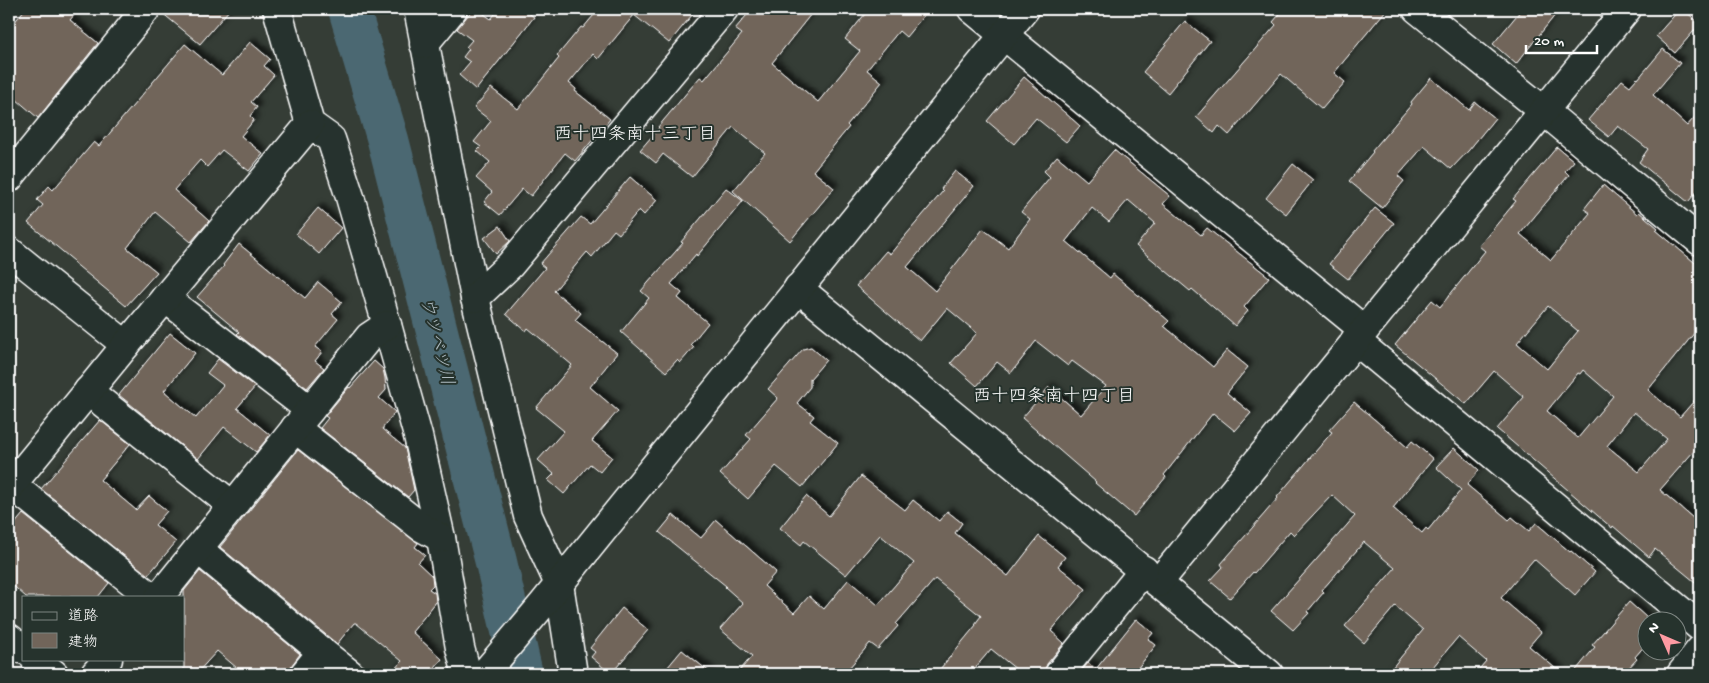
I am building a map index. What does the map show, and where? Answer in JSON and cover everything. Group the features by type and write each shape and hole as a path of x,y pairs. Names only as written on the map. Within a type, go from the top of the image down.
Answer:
{"street":[{"path":"9,178 146,9"},
{"path":"277,9 310,124 331,139 350,197 418,436 441,538 460,648 479,674 543,604 1025,9"},
{"path":"418,9 475,298 528,516 559,584 573,674"},
{"path":"424,44 453,9"},
{"path":"475,298 510,265 724,9"},
{"path":"972,9 1360,335 1700,627"},
{"path":"1417,9 1544,111 1700,241"},
{"path":"1059,674 1151,576 1360,335 1627,9"},
{"path":"150,596 10,487 310,124"},
{"path":"9,251 126,345"},
{"path":"798,288 1269,674"},
{"path":"165,298 303,419 421,528 441,538"},
{"path":"160,596 369,337 387,325"},
{"path":"88,391 233,506"},
{"path":"198,549 350,674"},
{"path":"9,638 22,648"},
{"path":"1681,674 1700,650"},
{"path":"304,674 322,652"},
{"path":"36,660 54,674"},
{"path":"95,674 107,660"}],"building":[{"path":"25,9 79,9 70,20 98,43 38,118 9,93 9,29"},
{"path":"161,9 230,9 200,44 161,12"},
{"path":"473,9 477,9 491,19 499,9 523,9 534,17 476,90 459,75 470,62 463,57 469,49 466,47 472,40 457,29"},
{"path":"599,9 697,9 669,43 634,15 598,59 593,54 569,83 576,89 575,91 610,119 575,161 565,153 531,196 522,189 500,215 484,202 492,192 476,178 490,162 477,151 481,147 474,142 491,121 474,108 491,88 518,109 559,58 557,56"},
{"path":"752,9 815,9 772,63 818,102 860,51 845,39 869,9 929,9 906,37 899,31 867,70 882,82 813,171 834,188 790,241 733,191 765,153 733,127 692,177 663,154 656,163 640,150 700,77 704,80 742,34 735,29"},
{"path":"1284,9 1387,9 1334,73 1345,82 1322,109 1281,74 1229,135 1219,126 1214,133 1196,117 1276,25 1273,22"},
{"path":"1522,9 1560,9 1516,64 1493,44"},
{"path":"1680,9 1683,9 1700,24 1675,53 1656,36"},
{"path":"1185,21 1210,41 1168,93 1143,72"},
{"path":"250,42 270,59 264,66 274,75 251,102 257,107 250,116 254,120 241,136 263,154 249,171 222,150 207,167 200,160 174,190 209,221 191,242 155,212 127,248 157,272 126,306 28,223 43,205 37,200 49,186 53,190 94,142 99,146 185,44 222,75"},
{"path":"1663,49 1680,63 1653,95 1687,126 1700,111 1700,188 1688,202 1639,162 1648,149 1618,126 1609,137 1588,120 1622,80 1630,86"},
{"path":"1024,77 1080,126 1066,142 1036,118 1014,144 987,121"},
{"path":"1431,78 1469,110 1475,102 1495,118 1451,169 1424,146 1398,176 1404,181 1382,208 1349,181"},
{"path":"1557,147 1574,161 1565,171 1569,175 1520,234 1551,260 1590,213 1584,209 1603,185 1637,214 1639,212 1658,228 1656,230 1700,267 1700,326 1648,390 1680,417 1700,394 1700,444 1660,490 1700,524 1700,586 1655,549 1649,557 1613,526 1612,528 1497,429 1524,397 1494,371 1466,404 1395,345 1432,300 1440,307 1485,251 1479,246 1516,201 1513,199","holes":["1548,306 1578,331 1547,369 1517,343","1583,370 1613,396 1578,438 1547,411 1578,373 1580,374","1634,412 1667,439 1639,472 1607,446"]},
{"path":"1114,150 1170,196 1163,204 1201,235 1207,228 1269,277 1244,307 1248,311 1235,326 1192,289 1190,291 1136,246 1155,223 1128,200 1109,222 1092,208 1066,241 1110,278 1113,274 1169,321 1164,326 1213,367 1227,350 1248,367 1227,393 1251,413 1235,431 1213,413 1164,475 1166,477 1134,516 1022,418 1049,387 1081,415 1106,386 1072,361 1068,366 1036,341 1011,373 997,362 977,386 951,363 977,333 947,308 920,341 856,286 886,251 890,254 943,191 941,189 955,171 974,186 907,267 935,291 983,229 1008,248 1030,219 1021,212 1050,177 1044,171 1057,156 1087,181"},
{"path":"1293,164 1313,180 1286,214 1266,198"},
{"path":"630,177 657,200 644,215 639,210 619,234 614,230 592,257 587,252 554,291 581,313 575,320 617,353 590,387 618,411 592,441 612,457 600,472 590,464 564,494 548,480 554,474 538,460 564,431 536,408 572,365 528,328 526,331 506,314 545,268 540,264 581,217 590,224"},
{"path":"726,188 743,201 671,284 682,293 678,298 708,323 691,344 694,347 680,363 677,360 666,372 621,332 649,298 641,291 683,243 681,242"},
{"path":"318,208 341,228 319,254 296,234"},
{"path":"1375,208 1394,223 1348,279 1329,264"},
{"path":"500,226 510,241 496,254 484,238"},
{"path":"239,244 305,298 318,282 342,302 332,314 338,319 315,347 322,352 315,361 324,368 307,388 237,334 239,332 197,297 224,266"},
{"path":"170,333 195,353 164,391 196,418 223,385 207,373 218,359 255,387 237,408 270,435 256,452 224,427 198,459 119,395"},
{"path":"811,347 826,360 810,379 810,387 797,403 814,416 810,421 838,443 802,487 776,466 748,499 720,474 751,439 746,435 778,398 768,389 803,349"},
{"path":"374,361 383,369 385,378 386,390 379,398 395,412 382,429 405,448 414,490 408,497 320,428 328,418 325,416"},
{"path":"1354,402 1407,447 1412,441 1433,459 1393,508 1422,533 1426,528 1428,530 1461,490 1436,467 1454,448 1479,470 1467,485 1509,520 1512,517 1529,531 1536,523 1595,572 1575,595 1534,559 1501,598 1541,632 1529,646 1562,674 1475,674 1486,661 1458,637 1427,674 1387,674 1423,630 1395,606 1364,643 1345,626 1395,568 1364,542 1322,590 1324,592 1307,612 1309,613 1293,630 1271,611 1355,516 1332,495 1294,535 1290,531 1230,598 1210,581 1223,567 1221,564 1278,498 1332,432 1329,430"},
{"path":"100,420 130,444 100,480 136,510 149,496 167,511 155,525 176,542 148,575 41,489"},
{"path":"298,450 418,543 415,547 425,555 418,563 432,576 433,585 429,589 435,593 436,602 412,632 442,659 429,674 390,674 402,661 356,623 337,644 220,547"},
{"path":"861,476 905,510 913,500 939,521 947,511 962,523 955,533 1008,576 1039,536 1065,557 1058,566 1086,589 1051,631 1064,643 1047,664 1044,674 1022,674 991,649 970,674 936,674 976,625 981,616 935,579 896,624 898,626 878,649 870,643 844,674 737,674 752,656 720,629 743,603 726,586 659,532 673,515 701,538 716,520 776,572 764,586 794,613 809,596 824,609 848,580 878,605 914,563 880,535 846,575 804,541 801,545 780,528 806,496 829,516"},
{"path":"23,514 109,583 99,596 25,596 9,582 9,531"},
{"path":"200,571 300,654 292,665 289,674 244,674 217,651 196,674 184,674 184,591"},
{"path":"1629,602 1638,610 1636,610 1636,660 1623,674 1573,674 1595,647 1592,645"},
{"path":"622,608 648,630 611,674 591,657 595,652 590,648"},
{"path":"1136,619 1153,633 1148,639 1156,645 1133,674 1079,674 1088,663 1096,669"},
{"path":"682,650 712,674 662,674"}],"waterway":[{"name":"ウツベツ川","path":"349,9 388,140 496,562 522,674"}],"district":[{"name":"西十四条南十三丁目","path":"635,133"},
{"name":"西十四条南十四丁目","path":"1054,395"}]}
